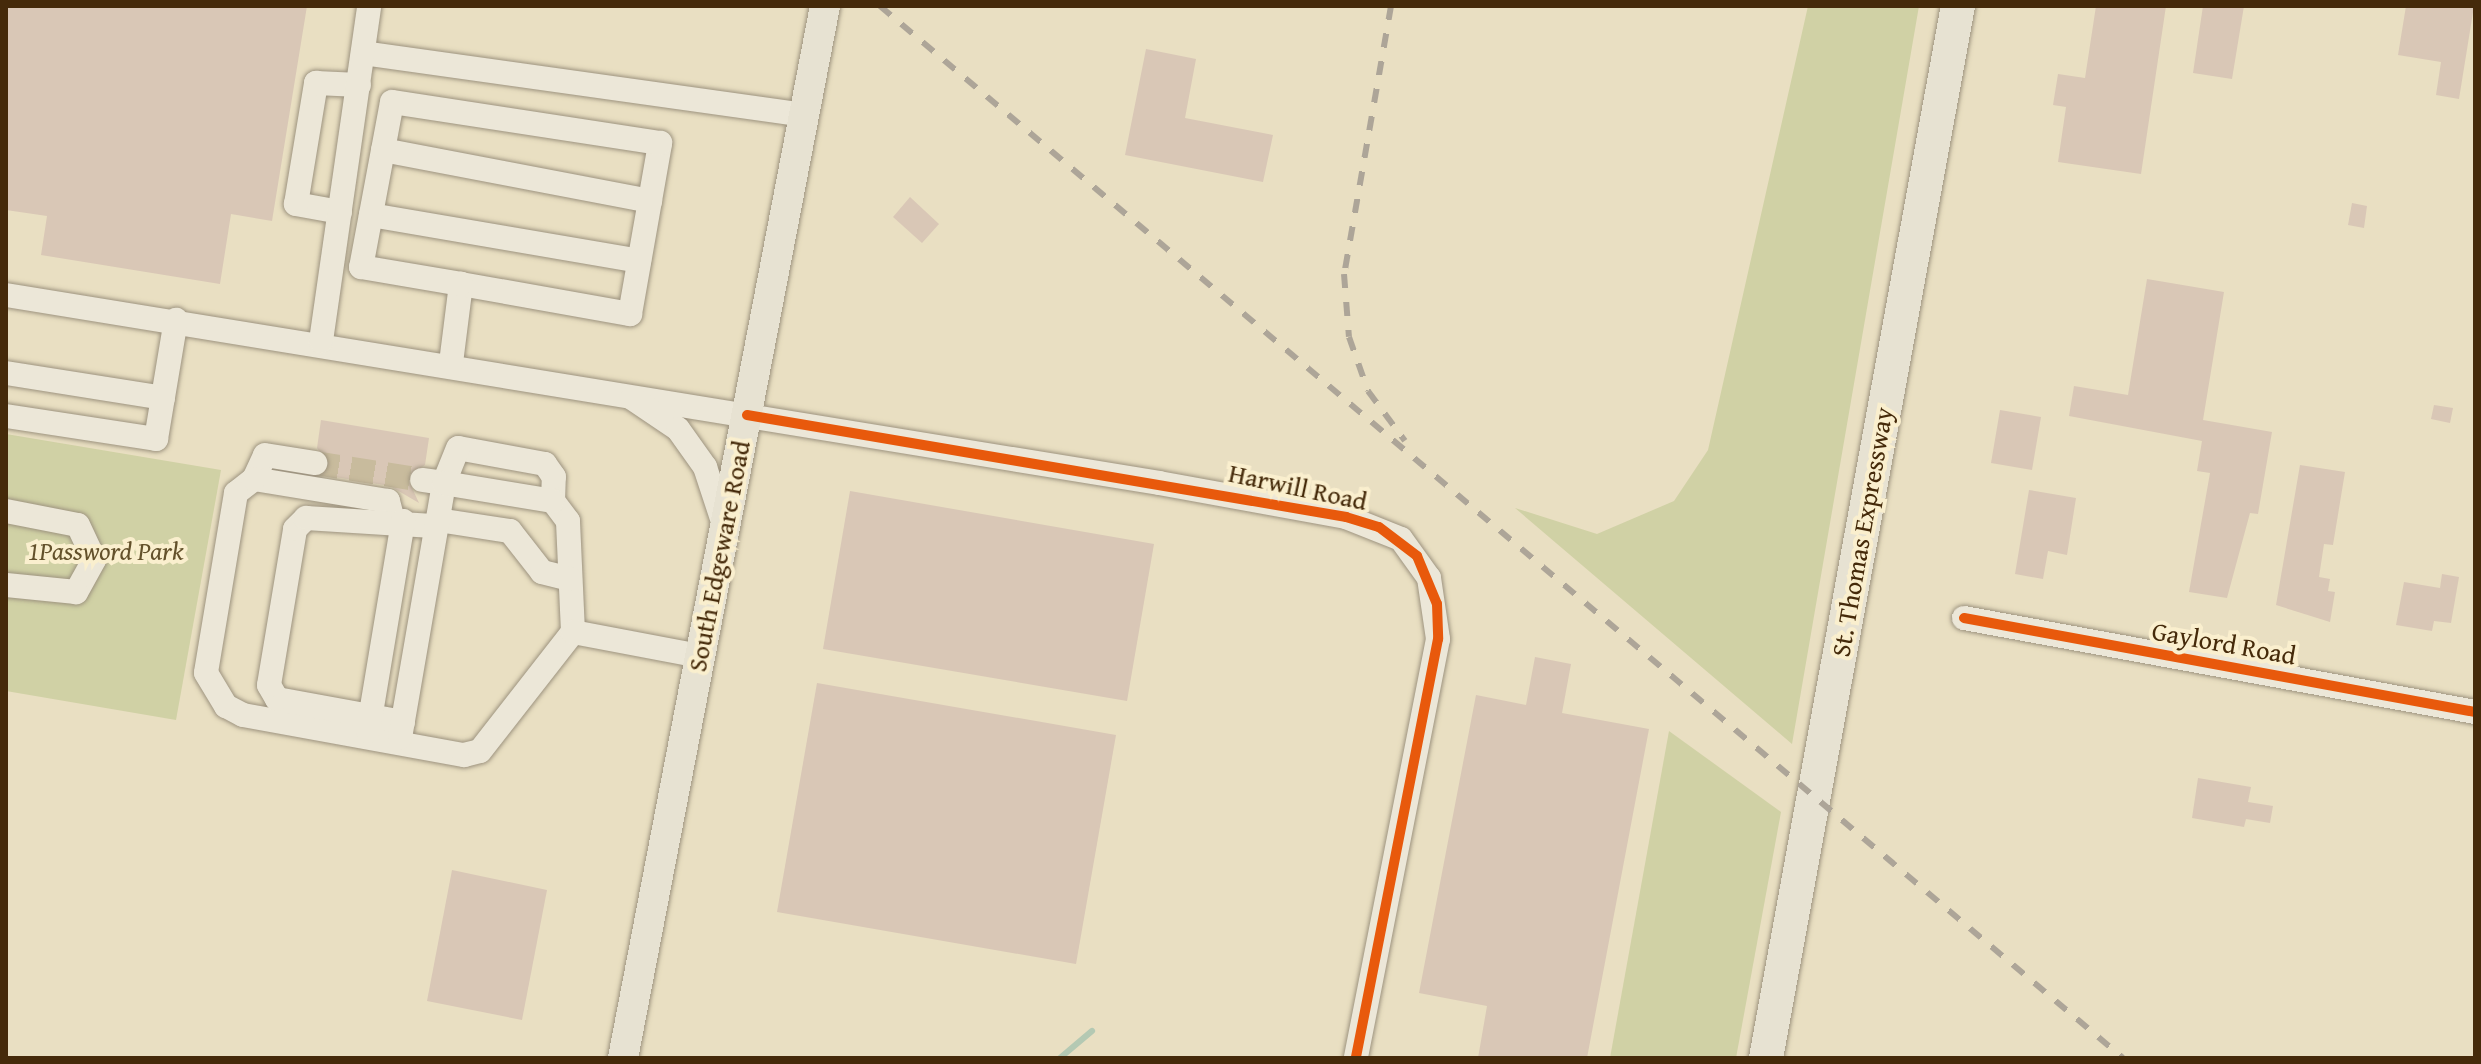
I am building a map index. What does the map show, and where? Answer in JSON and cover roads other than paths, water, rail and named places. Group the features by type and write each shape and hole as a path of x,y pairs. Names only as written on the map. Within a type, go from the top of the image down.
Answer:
{"highway":[{"name":"St. Thomas Expressway","path":"1766,1058 1958,6"}],"main road":[{"name":"South Edgeware Road","path":"623,1058 825,6"}],"street":[{"path":"321,341 369,6"},
{"path":"363,53 805,115"},
{"path":"340,212 296,204 316,83 359,85"},
{"path":"392,102 660,143 650,201 630,314 361,267 392,102"},
{"path":"383,150 650,201"},
{"path":"371,215 639,261"},
{"path":"451,363 461,284"},
{"name":"Harwill Road","path":"6,295 321,341 1346,517 1379,527 1417,556 1437,604 1438,639 1356,1058"},
{"path":"6,416 156,439 176,320"},
{"path":"6,373 163,398"},
{"path":"623,393 678,429 705,467 725,528"},
{"path":"315,463 265,455 254,479 236,493 206,673 212,690 243,715 369,727 480,751 573,632 568,521 553,501 554,477 545,464 458,448 433,482 436,523 401,733"},
{"path":"254,479 388,501 398,521 369,727"},
{"path":"433,482 553,501"},
{"path":"6,511 78,525 94,560 76,592 6,585"},
{"path":"369,727 289,701 269,685 295,529 306,518 385,528 398,521 510,531 542,572 570,579"},
{"name":"Gaylord Road","path":"1964,618 2475,712"},
{"path":"573,632 700,656"}],"waterway":[{"path":"1060,1058 1092,1031"}],"tunnel":[{"path":"315,463 422,480"}],"railway":[{"path":"880,6 2123,1058"},
{"path":"1391,6 1344,274 1349,337 1368,391 1405,441"}],"park label":[{"name":"1Password Park","path":"106,551"}]}
